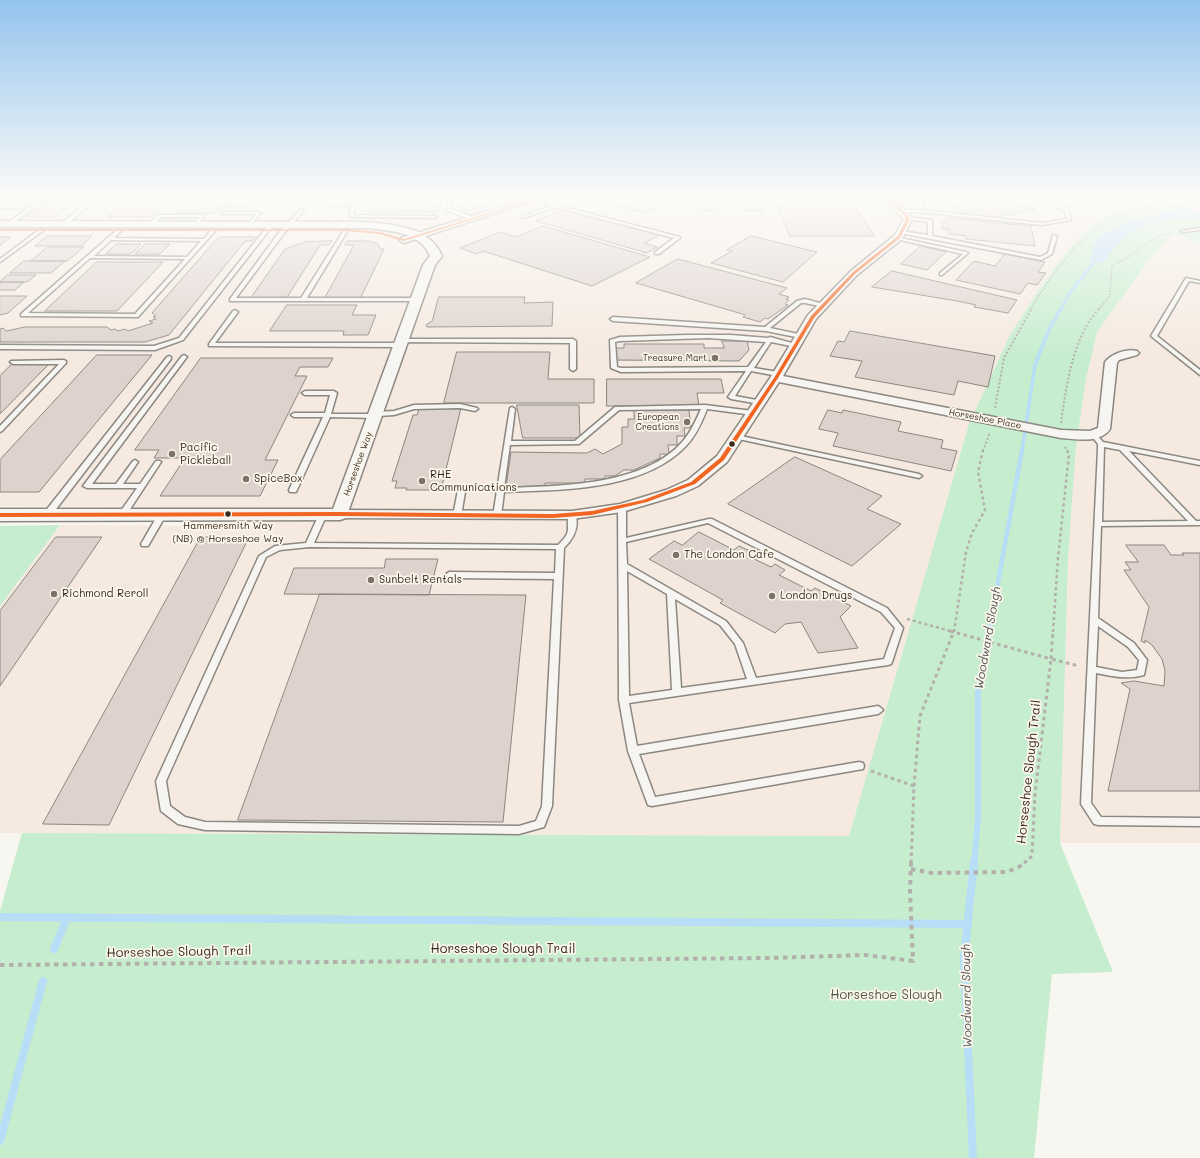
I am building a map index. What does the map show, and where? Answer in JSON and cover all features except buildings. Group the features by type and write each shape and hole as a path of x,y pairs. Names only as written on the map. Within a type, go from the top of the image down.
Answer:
{"street":[{"name":"Horseshoe Way","path":"331,514 375,415 416,300 424,258 419,252"},
{"name":"Horseshoe Way","path":"424,258 436,256 435,252"},
{"path":"0,515 331,514 497,516 572,515 622,508 671,493 693,483 722,459 777,376 812,316 854,273 879,252"},
{"path":"1093,434 1104,429 1111,362 1115,358 1133,353"},
{"name":"Horseshoe Place","path":"777,376 995,419 1043,431 1061,434 1093,434"}],"lane":[{"path":"0,261 12,252"},
{"path":"95,252 23,315 136,316 194,252"},
{"path":"0,347 155,348 182,339 250,252"},
{"path":"269,252 232,300 416,300"},
{"path":"303,300 332,252"},
{"path":"942,274 966,253 962,252"},
{"path":"1006,252 1041,259 1050,254 1051,252"},
{"path":"89,257 189,258"},
{"path":"1200,282 1188,279 1154,336 1200,373"},
{"path":"766,329 799,302 805,301 824,305"},
{"path":"235,312 211,345 573,341 573,369"},
{"path":"613,319 766,329 798,340"},
{"path":"777,376 750,369 620,370 614,368 612,341 620,339 798,340"},
{"path":"756,408 731,397 770,339"},
{"path":"142,486 87,486 184,357"},
{"path":"47,515 168,358"},
{"path":"0,430 64,362 13,362"},
{"path":"293,490 327,416 334,393 306,393"},
{"path":"294,415 375,415 394,413 414,407 460,406 475,409"},
{"path":"502,490 564,488 600,483 655,467 682,446 698,424 705,407"},
{"path":"497,516 502,490 512,408"},
{"path":"508,443 578,443 617,408 756,408"},
{"path":"1093,434 1101,444 1200,463"},
{"path":"736,437 919,476"},
{"path":"1101,444 1086,804 1098,821 1200,822"},
{"path":"1122,448 1197,523"},
{"path":"118,486 135,462"},
{"path":"122,515 158,462"},
{"path":"457,516 460,492"},
{"path":"622,508 624,700 633,751 652,802 859,766"},
{"path":"309,545 331,514"},
{"path":"145,544 162,515"},
{"path":"560,547 547,806 540,824 519,830 205,826 182,822 165,808 161,781 263,556 278,548 309,545 560,547 571,538 574,527 572,515"},
{"path":"622,540 709,521 884,610 900,628 888,662 624,700"},
{"path":"1098,524 1197,523"},
{"path":"622,565 723,623 739,643 753,682"},
{"path":"449,575 558,576"},
{"path":"671,593 677,693"},
{"path":"1091,669 1122,675 1141,673 1142,660 1131,644 1093,619"},
{"path":"633,751 878,710"}],"path":[{"name":"Horseshoe Slough Trail","path":"0,965 767,958 866,955 913,961 910,891 914,786 920,716 954,633 966,552 972,533 985,510 978,472 981,456 995,419 1004,358 1040,294 1072,252"},
{"path":"1060,429 1080,340 1094,313 1110,296 1112,283 1110,273 1112,266 1135,252"},
{"name":"Horseshoe Slough Trail","path":"911,869 932,872 1007,872 1019,868 1032,856 1035,794 1051,659 1058,558 1069,454 1063,442"},
{"path":"887,614 1091,669"},
{"path":"859,766 914,786"}],"shaded area":[{"path":"0,252 1066,252 1038,291 1011,333 969,424 849,836 0,833 0,606 60,525 256,526 264,509 0,506"},
{"path":"1156,252 1200,252 1200,843 1060,843 1068,559 1076,446 1086,379 1097,332"}],"green space":[{"name":"Horseshoe Slough","path":"1066,252 1156,252 1097,332 1086,379 1076,446 1068,559 1060,843 1113,972 1052,974 1034,1158 0,1158 0,911 22,833 849,836 969,424 1011,333 1038,291"},
{"path":"60,525 0,606 0,526"}],"water":[{"path":"1092,252 1111,252 1101,263 1089,261"}],"waterway":[{"name":"Woodward Slough","path":"1061,309 1070,293 1098,257"},
{"name":"Woodward Slough","path":"1022,451 1035,365 1049,330 1061,308"},
{"name":"Woodward Slough","path":"989,632 1022,450"},
{"name":"Woodward Slough","path":"974,863 978,819 978,692 989,631"},
{"name":"Woodward Slough","path":"968,924 974,862"},
{"path":"0,917 968,924"},
{"path":"54,949 67,918"},
{"name":"Woodward Slough","path":"968,924 964,958 973,1158"},
{"path":"0,1141 43,981"}],"transit line":[{"path":"0,515 340,514 553,516 592,513 645,501 693,483 722,459 776,378 812,317 854,273 880,252"}],"place":[{"name":"Treasure Mart","path":"715,358"},
{"name":"European Creations","path":"687,422"},
{"name":"Pacific Pickleball","path":"172,454"},
{"name":"SpiceBox","path":"246,479"},
{"name":"RHE Communications","path":"422,481"},
{"name":"Hammersmith Way (NB) @ Horseshoe Way","path":"228,514"},
{"name":"The London Cafe","path":"676,555"},
{"name":"Sunbelt Rentals","path":"371,580"},
{"name":"Richmond Reroll","path":"54,594"},
{"name":"London Drugs","path":"772,596"}]}
